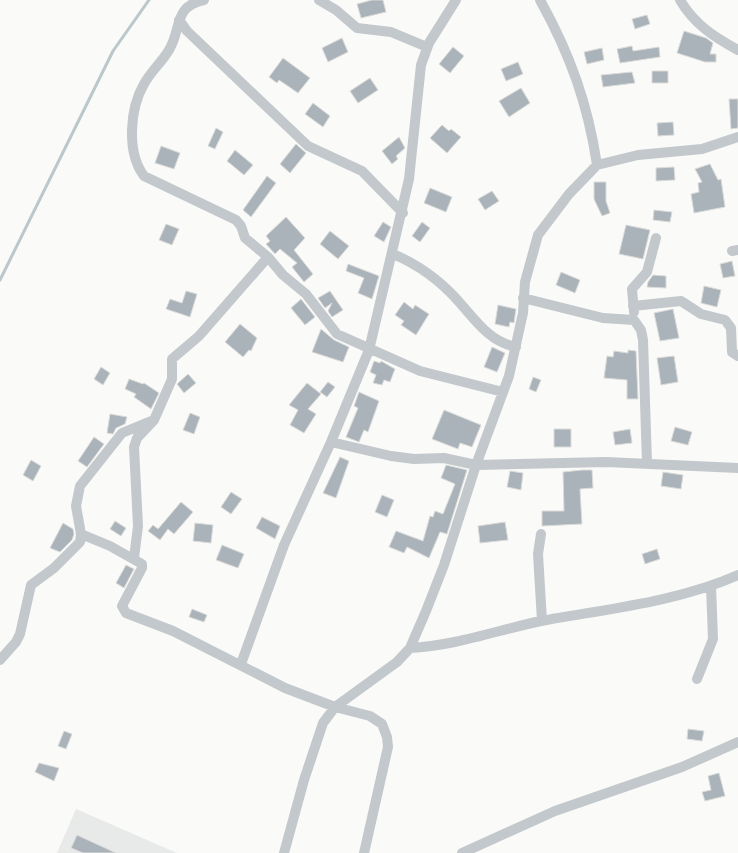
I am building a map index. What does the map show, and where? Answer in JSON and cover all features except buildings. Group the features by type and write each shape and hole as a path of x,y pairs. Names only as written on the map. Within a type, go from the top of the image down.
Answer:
{"street":[{"path":"204,0 188,6 179,20 170,49 152,70 138,95 133,122 138,168 144,176 236,220 241,226 245,238 268,257 283,275 306,294 337,334 369,350 420,371 503,392"},
{"path":"319,0 336,10 356,28 391,32 427,47"},
{"path":"241,664 284,545 331,442 369,350 403,213 409,179 421,65 427,47 455,1 468,0"},
{"path":"540,0 560,36 576,75 593,138 597,165"},
{"path":"680,0 687,12 702,27 738,50"},
{"path":"179,20 198,42 308,146 362,171 403,213"},
{"path":"284,853 318,734 335,707 397,662 410,648 444,565 476,465 503,392 516,347 523,313 523,298 530,258 538,235 557,208 597,165 638,155 702,149 738,137"},
{"path":"647,463 642,340 641,330 634,320 632,289 646,272 656,238"},
{"path":"392,254 426,271 460,302 482,330 494,338 516,347"},
{"path":"134,558 138,526 134,447 137,438 154,420 172,379 172,359 199,336 268,257"},
{"path":"523,298 603,318 634,320"},
{"path":"633,306 682,300 701,314 725,320 731,328 732,352 738,356"},
{"path":"0,660 16,642 20,634 31,585 54,568 78,545 81,534 76,506 80,486 122,433 154,420"},
{"path":"331,442 391,456 414,459 444,458 476,465 516,463 647,463 738,468"},
{"path":"81,534 134,558 142,564 142,568 122,606 124,612 173,631 285,688 335,707 370,716 382,724 387,737 386,757 364,853"},
{"path":"541,534 538,554 542,621"},
{"path":"410,648 454,641 542,621 585,615 711,586 738,575"},
{"path":"696,679 713,639 711,586"},
{"path":"462,853 555,811 682,767 738,742"}],"shaded area":[{"path":"76,809 177,853 57,853"}],"waterway":[{"path":"0,280 113,51 149,0"}]}
